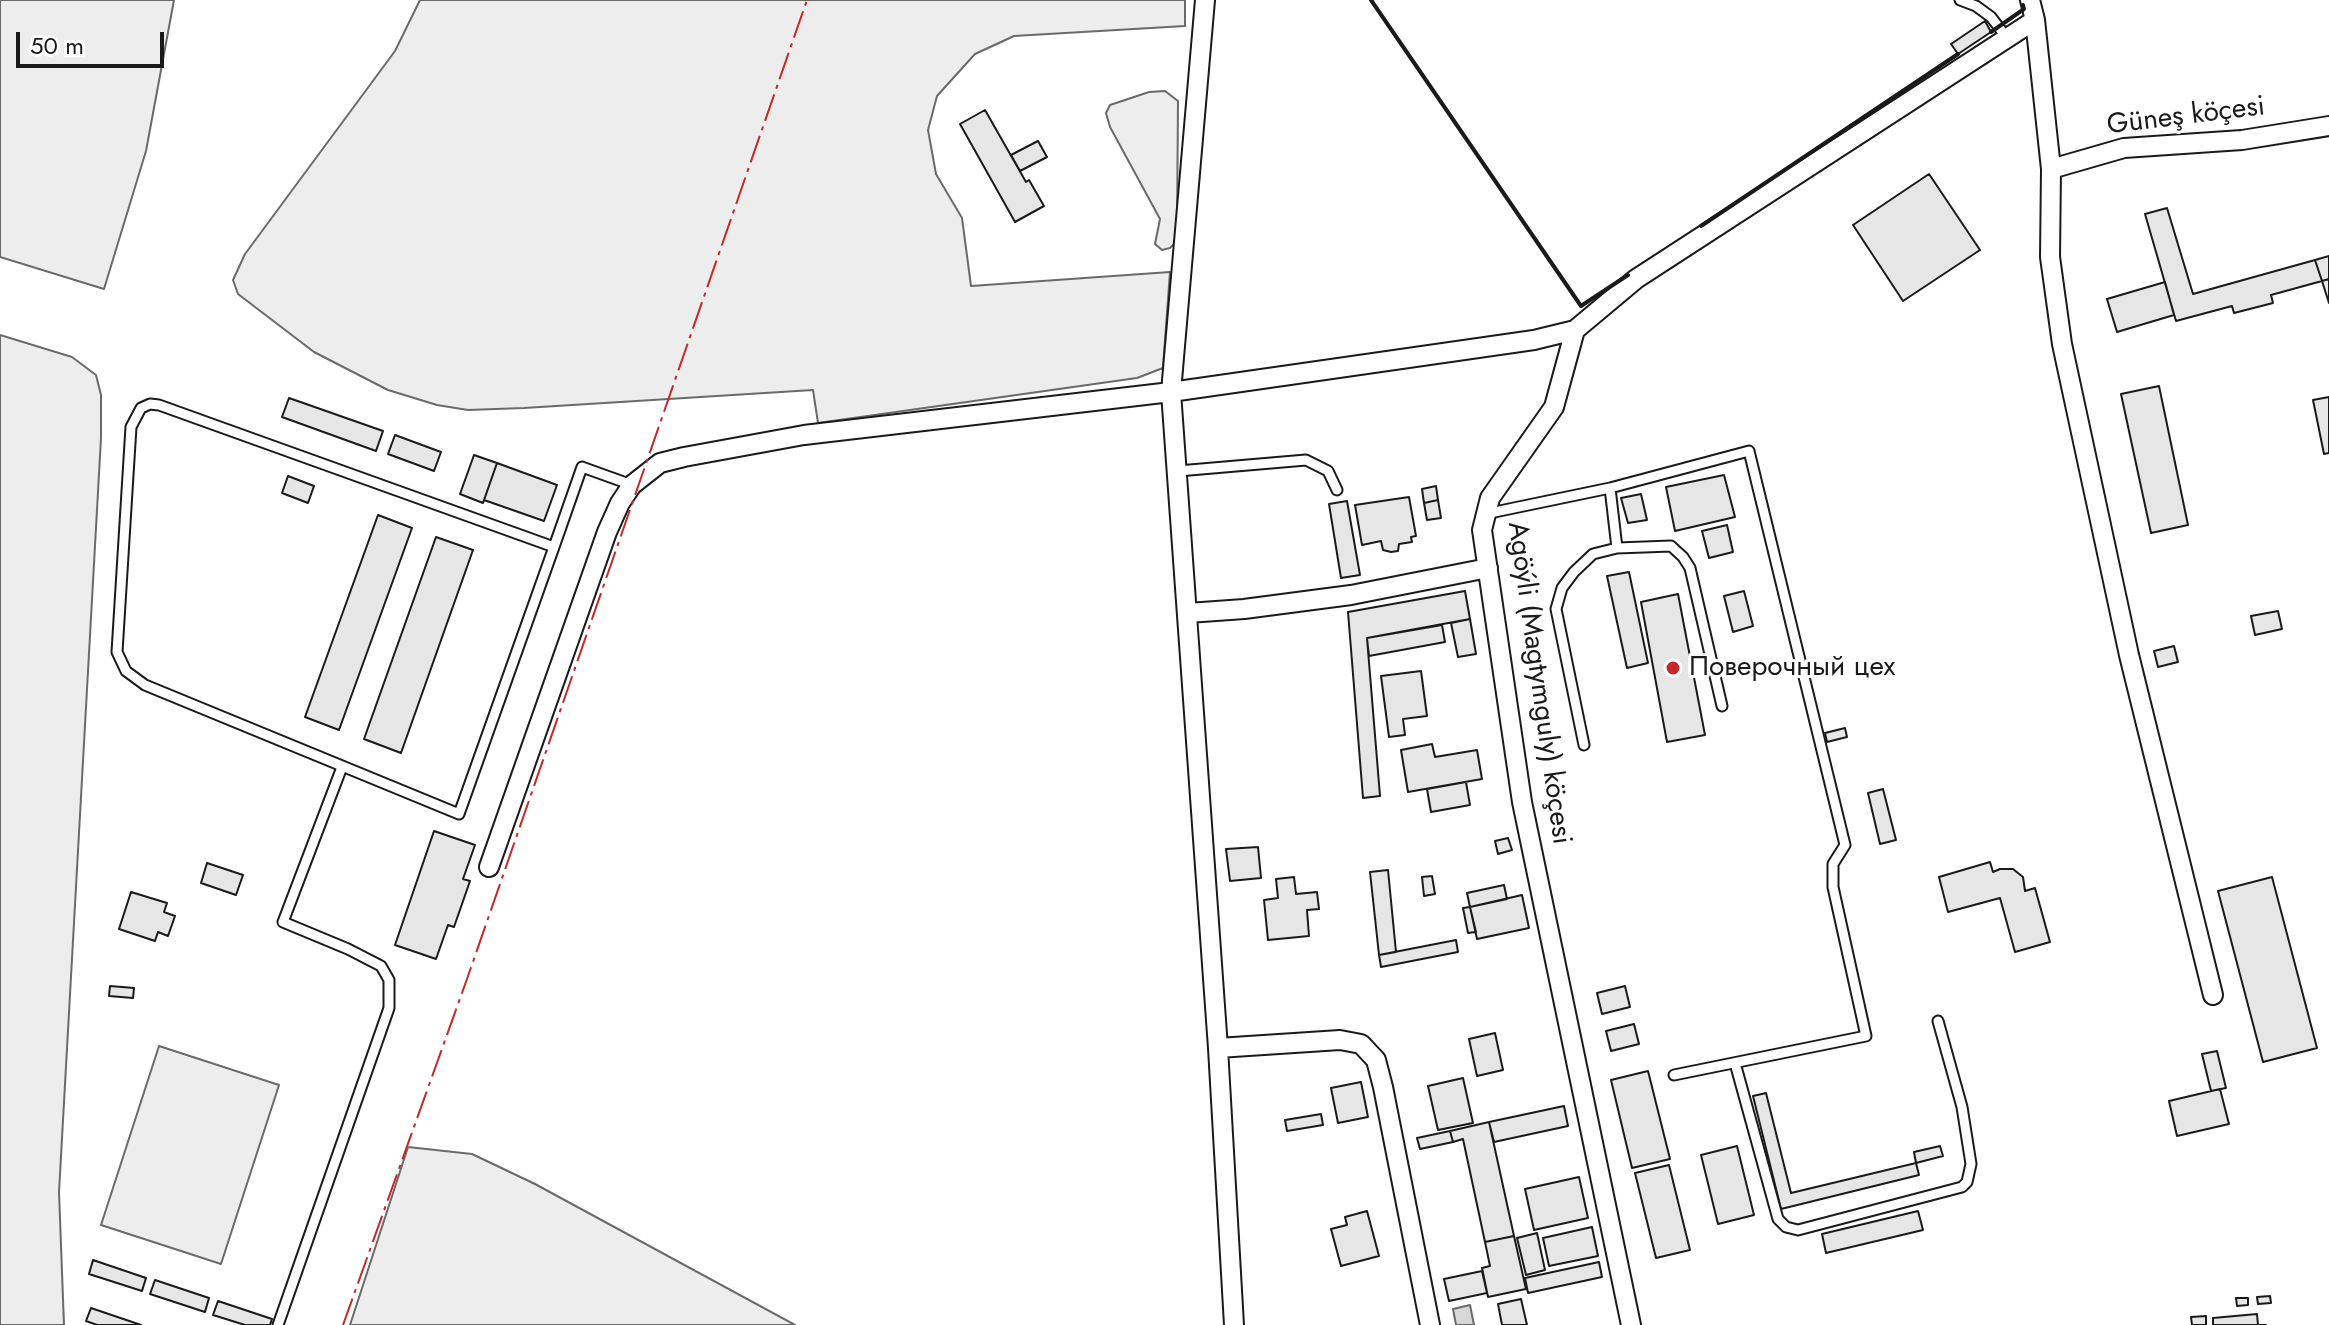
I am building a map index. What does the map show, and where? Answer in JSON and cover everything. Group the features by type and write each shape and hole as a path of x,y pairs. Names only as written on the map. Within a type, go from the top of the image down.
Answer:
{"street":[{"path":"1205,0 1171,392 1218,1048 1234,1325"},
{"path":"2030,0 2035,20 2051,169 2050,257 2073,405 2129,655 2213,995"},
{"path":"489,867 607,532 632,485 660,463 804,435 1171,392 1534,340 1575,330 1636,279 2035,20"},
{"name":"Güneş köçesi","path":"2051,169 2124,148 2242,140 2329,126"},
{"name":"Agöýli (Magtymguly) köçesi","path":"1575,330 1554,407 1490,498 1482,530 1522,802 1631,1325"},
{"path":"1188,613 1351,595 1488,568"},
{"path":"1218,1048 1340,1040 1361,1044 1376,1060 1430,1325"}],"lane":[{"path":"1960,0 1991,17 2007,38"},
{"path":"554,547 150,404 141,408 131,427 117,652 119,661 126,671 145,685 459,814 554,547 582,467 632,485"},
{"path":"1485,514 1610,488 1749,451 1845,845 1833,864 1833,887 1866,1036 1674,1075"},
{"path":"1178,471 1306,460 1328,471 1337,490"},
{"path":"1610,488 1617,548"},
{"path":"1584,745 1556,609 1562,588 1593,554 1617,548 1671,546 1683,557 1690,568 1722,706"},
{"path":"278,1325 389,1008 389,980 381,966 283,922 342,767"},
{"path":"1735,1063 1778,1219 1786,1227 1798,1230 1962,1187 1967,1182 1971,1164 1962,1107 1938,1021"}],"shaded area":[{"path":"0,0 174,0 146,151 104,289 0,257"},
{"path":"420,0 1185,0 1185,26 1014,36 975,54 937,96 928,130 936,174 962,218 971,286 1170,272 1163,368 1137,378 818,423 813,390 468,410 437,405 388,390 314,352 238,294 233,280 245,254 395,51"},
{"path":"1165,91 1178,101 1177,230 1176,242 1162,250 1155,244 1160,219 1110,127 1106,113 1110,105 1149,92"},
{"path":"0,335 72,357 96,375 101,395 59,1192 64,1325 0,1325"},
{"path":"159,1046 279,1085 221,1264 101,1225"},
{"path":"408,1147 472,1154 535,1184 795,1325 350,1325"},
{"path":"1470,1305 1474,1325 1456,1325 1453,1309"}],"building":[{"path":"1985,21 1991,32 1958,54 1951,44"},
{"path":"985,110 1026,182 1029,180 1044,206 1015,222 960,124"},
{"path":"1038,141 1047,157 1020,171 1011,155"},
{"path":"1929,174 1980,250 1903,301 1853,225"},
{"path":"2167,208 2193,294 2315,260 2322,281 2271,295 2273,303 2234,313 2232,306 2176,321 2145,214"},
{"path":"2329,256 2329,279 2322,281 2315,260"},
{"path":"2329,279 2329,303 2322,281"},
{"path":"2165,282 2174,315 2117,332 2107,299"},
{"path":"2159,386 2188,525 2151,533 2121,394"},
{"path":"2329,397 2329,453 2324,454 2313,400"},
{"path":"289,398 383,431 376,451 282,417"},
{"path":"395,435 441,452 434,471 388,454"},
{"path":"474,455 497,463 483,503 460,494"},
{"path":"497,463 557,485 544,521 484,500"},
{"path":"1724,475 1735,517 1675,531 1666,487"},
{"path":"288,476 314,486 308,503 282,493"},
{"path":"1436,486 1438,500 1424,503 1422,489"},
{"path":"1641,494 1647,520 1628,523 1621,498"},
{"path":"1409,497 1416,536 1411,537 1412,542 1399,544 1398,551 1391,552 1383,550 1381,541 1362,545 1355,505"},
{"path":"1438,500 1441,518 1427,520 1424,503"},
{"path":"1347,501 1360,575 1341,578 1329,504"},
{"path":"378,515 412,528 339,730 305,717"},
{"path":"1727,525 1733,552 1709,558 1702,531"},
{"path":"436,537 473,550 401,753 364,739"},
{"path":"1629,572 1648,663 1627,668 1607,576"},
{"path":"1465,591 1470,619 1367,638 1380,796 1363,798 1348,612"},
{"path":"1744,591 1753,626 1733,632 1724,596"},
{"name":"Поверочный цех","path":"1678,594 1705,735 1667,742 1641,602"},
{"path":"2278,611 2282,629 2255,635 2251,616"},
{"path":"1470,619 1476,654 1458,657 1451,623"},
{"path":"1442,625 1445,642 1369,656 1367,638"},
{"path":"2174,646 2178,662 2158,667 2154,651"},
{"path":"1421,671 1427,716 1403,719 1405,735 1389,737 1381,676"},
{"path":"1845,728 1847,737 1827,742 1825,733"},
{"path":"1432,744 1435,757 1477,750 1482,779 1408,792 1401,750"},
{"path":"1466,782 1470,805 1431,812 1427,789"},
{"path":"1883,789 1896,840 1880,844 1868,793"},
{"path":"434,831 475,845 463,879 470,881 454,927 448,925 436,959 395,945"},
{"path":"1508,838 1512,850 1498,854 1495,841"},
{"path":"1258,847 1261,878 1230,881 1226,849"},
{"path":"1990,862 1993,872 2013,869 2023,877 2025,891 2035,888 2050,942 2015,952 2000,898 1948,912 1939,877"},
{"path":"207,863 243,875 236,895 201,883"},
{"path":"1388,870 1396,952 1379,955 1370,872"},
{"path":"1432,876 1435,894 1424,896 1422,877"},
{"path":"1294,877 1296,894 1317,892 1319,909 1307,910 1309,936 1268,940 1264,900 1278,898 1276,879"},
{"path":"2272,877 2317,1048 2263,1062 2218,891"},
{"path":"1504,885 1507,899 1470,907 1467,893"},
{"path":"131,892 167,903 164,912 175,916 168,936 158,932 155,941 119,929"},
{"path":"1522,895 1529,928 1477,939 1470,907"},
{"path":"1470,907 1476,932 1468,933 1463,908"},
{"path":"1456,940 1458,952 1381,967 1379,955"},
{"path":"110,986 134,988 133,998 109,996"},
{"path":"1625,986 1630,1007 1602,1014 1597,993"},
{"path":"1634,1024 1639,1044 1611,1051 1606,1031"},
{"path":"1495,1033 1503,1070 1477,1076 1469,1039"},
{"path":"2217,1051 2226,1088 2211,1091 2202,1054"},
{"path":"1648,1071 1670,1159 1632,1168 1611,1080"},
{"path":"1463,1078 1473,1123 1438,1130 1428,1086"},
{"path":"1361,1082 1368,1117 1338,1123 1331,1088"},
{"path":"2220,1089 2229,1124 2177,1136 2169,1101"},
{"path":"1766,1093 1791,1193 1916,1163 1919,1175 1781,1209 1753,1096"},
{"path":"1564,1106 1568,1126 1494,1142 1489,1122"},
{"path":"1321,1114 1323,1125 1287,1131 1285,1120"},
{"path":"1489,1122 1514,1236 1485,1242 1463,1139 1453,1142 1450,1131"},
{"path":"1450,1131 1453,1142 1420,1149 1417,1138"},
{"path":"1737,1146 1754,1215 1718,1224 1701,1155"},
{"path":"1940,1146 1943,1156 1916,1163 1914,1152"},
{"path":"1669,1165 1690,1250 1656,1258 1635,1173"},
{"path":"1579,1177 1588,1218 1534,1230 1525,1189"},
{"path":"1367,1211 1379,1256 1341,1266 1331,1229 1347,1225 1345,1217"},
{"path":"1918,1211 1923,1230 1826,1253 1822,1234"},
{"path":"1592,1227 1598,1256 1549,1266 1543,1238"},
{"path":"1537,1233 1545,1270 1526,1275 1517,1238"},
{"path":"1514,1236 1526,1289 1488,1297 1482,1268 1490,1266 1485,1242"},
{"path":"93,1260 146,1278 142,1291 89,1274"},
{"path":"1599,1262 1602,1277 1528,1293 1525,1278"},
{"path":"1482,1271 1487,1293 1449,1301 1444,1279"},
{"path":"155,1280 209,1298 205,1312 150,1294"},
{"path":"2270,1296 2271,1303 2258,1304 2257,1297"},
{"path":"2236,1298 2248,1298 2248,1305 2237,1306"},
{"path":"1521,1299 1527,1325 1502,1325 1498,1304"},
{"path":"218,1301 272,1319 270,1325 245,1325 213,1315"},
{"path":"91,1308 141,1325 97,1325 86,1321"},
{"path":"2257,1314 2258,1325 2213,1325 2213,1318"},
{"path":"2206,1316 2206,1325 2192,1325 2191,1317"}],"wall":[{"path":"1371,0 1581,306 1628,275"},
{"path":"1991,32 2024,9 2023,5"},
{"path":"1701,226 1958,54"}],"power":[{"path":"343,1325 467,979 807,0"}],"place":[{"name":"Поверочный цех","path":"1673,668"}]}
